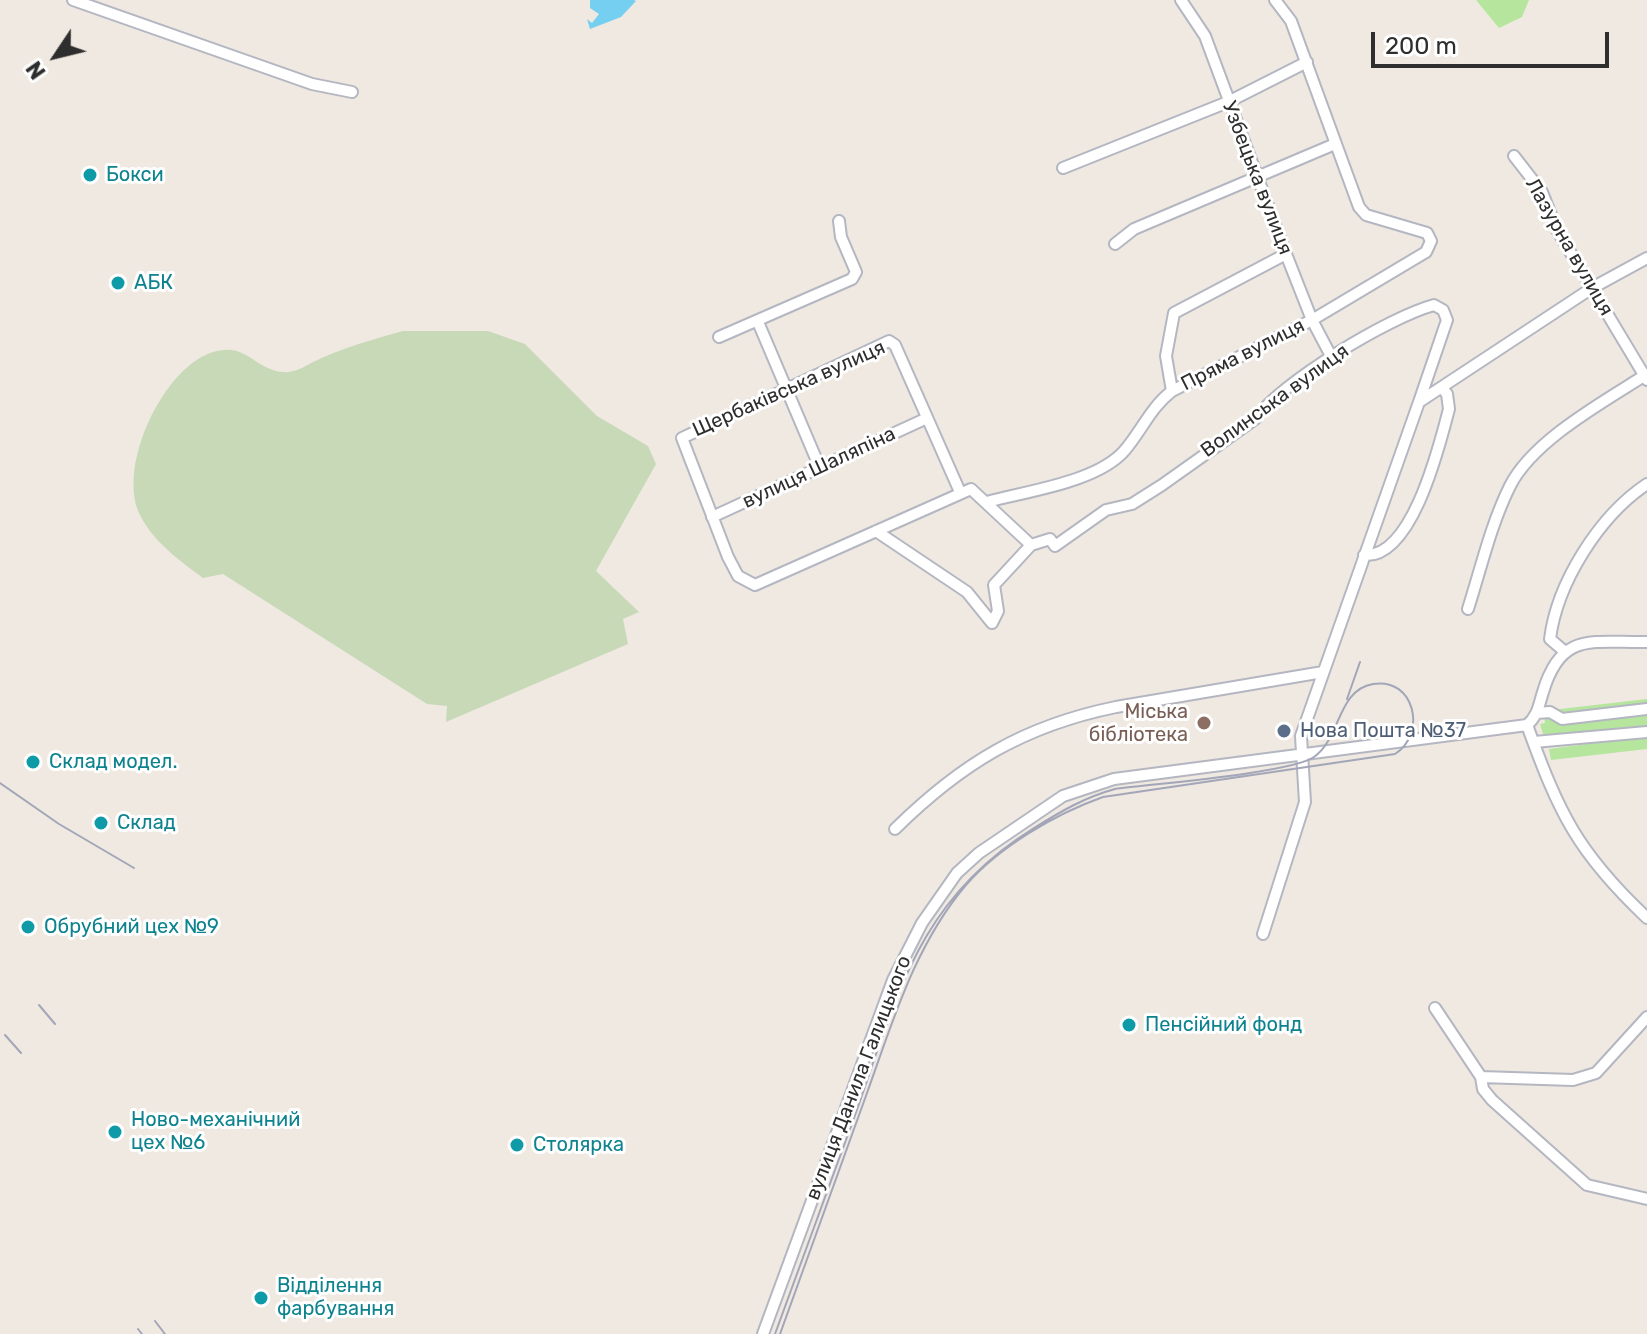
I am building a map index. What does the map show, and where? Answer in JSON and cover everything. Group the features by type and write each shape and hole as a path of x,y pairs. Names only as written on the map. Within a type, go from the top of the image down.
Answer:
{"street":[{"path":"73,0 312,84 352,92"},
{"name":"Узбецька вулиця","path":"1181,0 1205,36 1312,320 1332,358"},
{"path":"1115,244 1134,229 1335,144 1291,21 1275,0"},
{"path":"1063,168 1228,102 1307,62"},
{"name":"Пряма вулиця","path":"987,502 1106,466 1124,451 1156,405 1172,391 1312,320 1426,252 1431,241 1427,233 1366,215 1359,207 1335,144"},
{"name":"Лазурна вулиця","path":"1514,156 1542,192 1557,230 1646,377"},
{"path":"719,337 846,283 856,272 841,237 839,221"},
{"path":"1172,391 1166,356 1174,313 1286,254"},
{"path":"1419,402 1592,288 1647,258"},
{"name":"Волинська вулиця","path":"1031,545 1050,539 1055,546 1106,510 1132,504 1255,419 1265,406 1332,358 1389,323 1434,305 1443,310 1447,320 1301,736 1305,802 1263,934"},
{"path":"758,322 820,468"},
{"name":"Щербаківська вулиця","path":"712,517 682,438 889,341 895,345 925,419"},
{"path":"1468,609 1510,486 1525,463 1558,434 1646,377"},
{"path":"1364,555 1375,556 1386,549 1414,514 1449,409 1447,394 1442,388"},
{"path":"925,419 960,492"},
{"name":"вулиця Шаляпіна","path":"712,517 925,419"},
{"path":"1564,651 1550,639 1553,613 1571,571 1633,494 1647,484"},
{"path":"712,517 738,576 755,585 960,492 971,489 1031,545 994,585 998,611 992,623 967,592 876,531"},
{"path":"1647,642 1591,644 1564,651 1548,673 1537,713 1527,725 1574,836 1602,874 1647,918"},
{"path":"895,829 936,788 972,762 1035,730 1099,710 1323,672"},
{"path":"1537,713 1550,712 1562,719 1647,709"},
{"name":"вулиця Данила Галицького","path":"763,1334 893,980 922,923 957,873 1008,832 1085,786 1137,775 1527,725"},
{"path":"1534,742 1578,736 1588,740 1647,732"},
{"path":"1435,1008 1481,1077 1483,1089 1492,1100 1587,1185 1647,1199"},
{"path":"1481,1077 1573,1080 1596,1073 1647,1017"}],"green space":[{"path":"1476,0 1529,0 1522,17 1499,28"},
{"path":"403,331 488,331 525,344 597,416 648,446 656,464 596,571 639,612 623,619 628,644 446,722 447,706 427,704 223,574 203,578 151,532 139,513 134,493 134,470 149,422 161,399 192,363 210,353 233,350 272,370 290,372 345,349"},
{"path":"1647,699 1647,749 1551,760 1549,749 1587,744 1588,740 1544,737 1540,724 1545,723 1543,711"}],"water":[{"path":"590,0 636,1 621,17 590,29 587,19 592,23 599,14 590,8"}],"tram line":[{"path":"1347,699 1360,662"},
{"path":"775,1334 899,992 937,919 963,887 994,856 1034,828 1083,801 1115,789 1251,773 1300,763 1323,749 1352,695 1361,688 1387,684 1399,689 1412,709 1413,721 1411,734 1395,754 1103,797 1029,833 1011,845 995,858 979,871 966,885 948,908 907,984 780,1334"}],"railway":[{"path":"0,783 59,824 134,868"},
{"path":"39,1005 55,1024"},
{"path":"5,1035 21,1053"},
{"path":"155,1321 165,1334"},
{"path":"138,1329 142,1334"}],"place":[{"name":"Бокси","path":"90,175"},
{"name":"АБК","path":"118,283"},
{"name":"Міська бібліотека","path":"1204,723"},
{"name":"Нова Пошта №37","path":"1284,731"},
{"name":"Склад модел.","path":"33,762"},
{"name":"Склад","path":"101,823"},
{"name":"Обрубний цех №9","path":"28,927"},
{"name":"Пенсійний фонд","path":"1129,1025"},
{"name":"Ново-механічний цех №6","path":"115,1132"},
{"name":"Столярка","path":"517,1145"},
{"name":"Відділення фарбування","path":"261,1298"}]}
